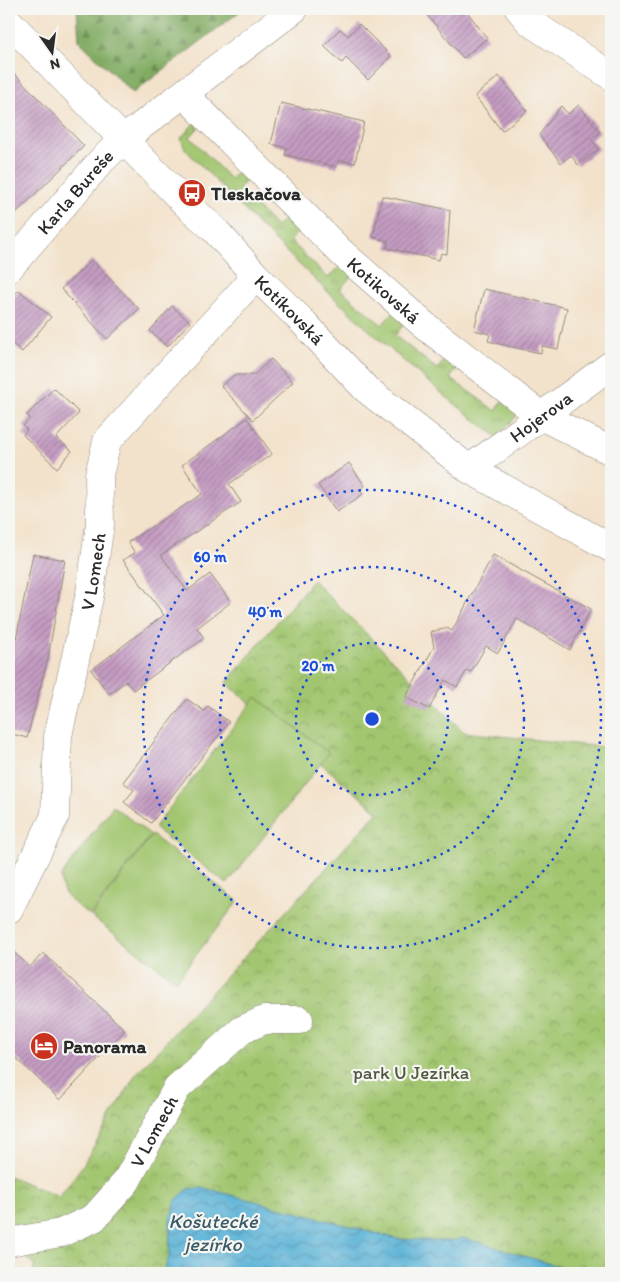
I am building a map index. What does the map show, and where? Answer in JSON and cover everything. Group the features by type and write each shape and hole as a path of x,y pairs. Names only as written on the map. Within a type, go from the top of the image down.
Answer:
{"street":[{"path":"124,139 294,9"},
{"path":"519,9 530,22 611,76"},
{"name":"Kotíkovská","path":"9,22 186,204 214,229 256,276 302,321 366,389 469,469 611,548"},
{"name":"Kotikovská","path":"184,94 342,253 424,324 541,416 611,451"},
{"name":"Karla Bureše","path":"9,268 102,160 124,139"},
{"name":"V Lomech","path":"9,909 55,816 58,736 90,593 100,524 99,475 108,441 256,276"},
{"name":"Hojerova","path":"469,469 611,365"},
{"name":"V Lomech","path":"9,1242 61,1233 94,1218 126,1182 177,1088 242,1030 264,1020 299,1020"}],"green space":[{"path":"77,9 243,9 133,93 79,41"},
{"path":"197,120 198,128 190,137 230,179 245,165 253,174 239,188 276,227 291,213 304,226 290,240 328,278 342,264 353,274 340,289 382,325 395,310 407,320 395,336 437,369 449,354 461,363 450,378 496,411 503,400 518,411 515,418 497,437 414,370 335,299 185,149 181,138"},
{"name":"park U Jezírka","path":"313,580 464,732 611,748 611,1273 34,1273 34,1264 9,1246 9,1176 59,1197 83,1165 136,1074 378,812 226,683"},
{"path":"256,697 329,753 227,884 154,828"},
{"path":"113,806 151,835 90,915 74,903 66,894 61,883 61,876"},
{"path":"152,835 238,901 176,981 91,916"}],"water":[{"name":"Košutecké jezírko","path":"205,1188 398,1239 451,1241 464,1238 581,1273 163,1273 169,1256 170,1219 176,1200 188,1189"}],"building":[{"path":"422,9 465,9 487,38 463,58"},
{"path":"359,24 391,56 368,80 346,58 342,63 324,46 340,29 348,36"},
{"path":"9,68 84,146 9,220"},
{"path":"499,76 527,111 502,131 475,96"},
{"path":"281,103 364,122 355,163 339,160 337,167 285,155 287,148 271,144"},
{"path":"579,105 600,132 591,139 599,149 578,165 571,155 561,163 539,135 561,106 568,114"},
{"path":"382,196 450,210 447,254 441,253 439,260 387,248 388,241 373,237"},
{"path":"92,260 139,309 107,339 61,289"},
{"path":"484,289 567,308 558,349 542,346 541,353 512,347 488,341 490,334 474,330"},
{"path":"19,290 51,317 22,352 9,341 9,301"},
{"path":"172,306 190,322 167,347 150,331"},
{"path":"271,359 293,382 253,420 221,386 234,375 254,375"},
{"path":"54,388 79,413 56,438 72,451 57,468 23,435 27,430 23,426 30,418 27,415"},
{"path":"247,418 272,454 229,484 241,502 161,555 187,591 210,574 231,602 197,628 204,638 133,690 126,681 109,694 91,670 164,615 123,560 135,553 128,542 202,494 182,465"},
{"path":"349,463 365,486 360,490 363,494 337,512 318,485"},
{"path":"33,554 65,560 48,658 27,738 9,733 9,638 16,639"},
{"path":"493,555 591,609 570,650 517,619 498,653 486,646 471,672 467,670 457,687 445,680 429,709 406,697 434,647 431,632 447,628 452,631"},
{"path":"187,699 204,711 208,706 229,722 151,823 124,802 134,790 123,782"},
{"path":"9,948 30,967 43,953 125,1030 60,1100 9,1051"}],"place":[{"name":"Tleskačova","path":"192,193"},
{"name":"Panorama","path":"44,1046"}]}
